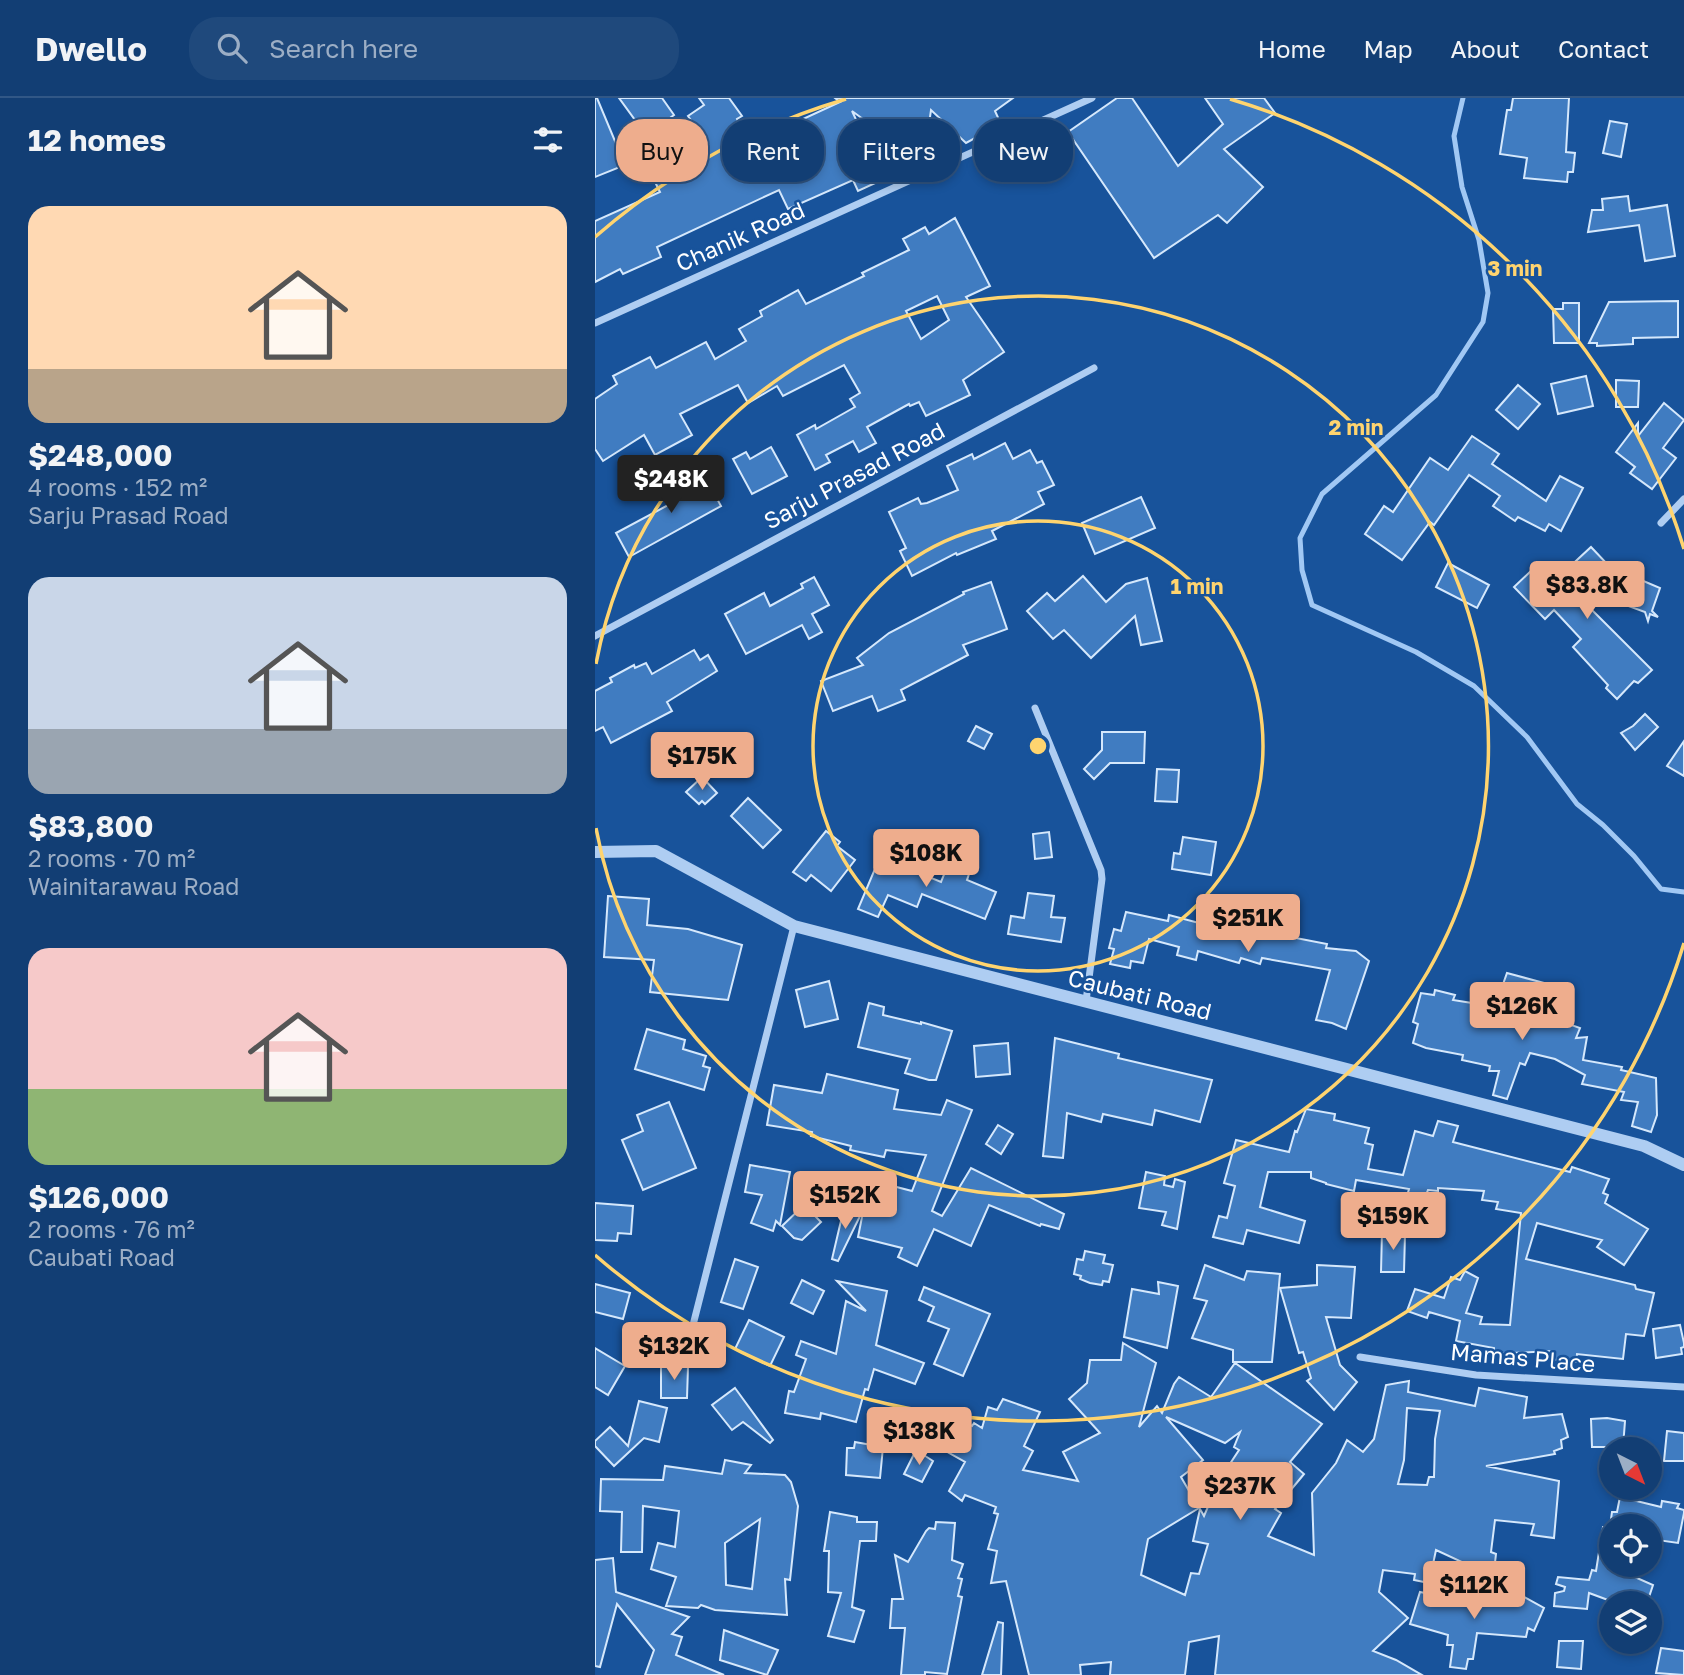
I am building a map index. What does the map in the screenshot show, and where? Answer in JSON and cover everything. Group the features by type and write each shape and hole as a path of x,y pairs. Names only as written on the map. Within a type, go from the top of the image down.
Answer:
{"street":[{"name":"Chanik Road","path":"595,323 1092,98"},
{"name":"Sarju Prasad Road","path":"595,636 1094,368"},
{"path":"1661,523 1684,499"},
{"path":"1035,708 1101,870 1086,1001"},
{"name":"Caubati Road","path":"595,852 656,851 794,926 1644,1146 1684,1165"},
{"path":"691,1333 794,926"},
{"name":"Mamas Place","path":"1360,1357 1476,1375 1684,1387"}],"building":[{"path":"597,98 616,143 616,169 595,177"},
{"path":"619,98 662,98 674,115 668,119 634,119"},
{"path":"699,98 729,98 742,116 737,119 722,119 722,182 824,182 824,119 803,119 840,102 835,98 1013,98 995,111 999,119 974,119 974,139 966,143 960,137 960,119 941,119 931,110 930,119 863,119 852,111 856,119 838,119 838,182 849,182 788,209 779,190 657,247 661,257 623,274 620,269 595,282 595,221 660,192 655,182 708,182 708,119 690,119 688,116 704,105"},
{"path":"1117,98 1132,98 1178,166 1223,124 1205,98 1264,98 1275,113 1224,149 1263,187 1227,223 1218,215 1154,258 1073,139 1073,129"},
{"path":"1513,98 1569,98 1566,152 1575,153 1573,172 1568,172 1567,182 1524,178 1527,158 1500,154 1507,110 1511,110"},
{"path":"1610,121 1627,124 1621,157 1603,153"},
{"path":"854,182 878,182 858,191"},
{"path":"1628,196 1630,211 1667,205 1675,256 1645,261 1639,225 1588,232 1592,210 1603,210 1602,199"},
{"path":"955,218 990,286 966,297 1004,352 963,380 970,395 926,416 919,402 910,406 909,404 867,427 876,443 859,452 853,441 826,455 830,462 815,470 797,435 815,425 816,429 855,407 850,399 860,393 844,365 783,396 777,386 748,403 738,385 680,414 692,435 655,455 644,435 603,461 595,449 595,399 617,384 613,376 650,357 656,368 706,342 715,359 746,341 739,329 762,316 760,311 798,290 806,304 864,276 862,273 909,250 903,239 925,227 929,234","holes":["937,296 949,320 921,339 906,311"]},
{"path":"1678,301 1678,337 1633,338 1633,344 1597,346 1597,343 1589,343 1609,302"},
{"path":"1563,303 1579,303 1579,343 1554,343 1553,309 1563,309"},
{"path":"1586,376 1593,406 1558,414 1551,384"},
{"path":"1616,380 1639,381 1638,407 1616,407"},
{"path":"1518,385 1540,404 1518,429 1496,410"},
{"path":"1664,403 1684,420 1663,448 1676,458 1652,489 1630,473 1635,467 1616,452 1638,423 1638,436"},
{"path":"1472,436 1499,454 1492,464 1546,501 1560,476 1583,488 1561,531 1549,524 1545,531 1518,517 1515,521 1493,506 1500,496 1469,475 1434,525 1430,522 1402,560 1365,534 1384,506 1393,512 1430,458 1448,470"},
{"path":"1005,443 1013,459 1030,450 1037,463 1042,461 1054,485 1038,492 1044,504 992,531 996,539 957,555 956,553 912,576 900,551 906,548 889,512 918,498 921,504 927,503 958,490 947,466 972,454 974,459"},
{"path":"771,447 787,476 752,494 733,459 746,452 750,459"},
{"path":"703,473 721,506 629,557 616,533 672,503 666,492"},
{"path":"1141,497 1155,528 1095,554 1082,523"},
{"path":"1591,547 1609,566 1606,566 1614,569 1591,592 1564,582 1652,670 1638,683 1634,681 1617,699 1606,688 1608,685 1573,647 1581,639 1554,610 1545,619 1514,587 1533,569 1549,586"},
{"path":"1448,563 1489,585 1477,608 1436,587"},
{"path":"1083,576 1106,602 1126,584 1147,578 1162,641 1141,645 1135,616 1091,658 1064,630 1053,639 1027,611 1047,593 1055,601"},
{"path":"814,577 829,605 812,614 822,632 809,639 802,625 746,654 725,614 764,593 770,606 803,588 801,584"},
{"path":"1634,577 1660,588 1652,611 1658,617 1650,614 1648,621 1645,612 1620,603 1627,585 1641,600"},
{"path":"991,582 1007,629 963,645 968,655 901,690 905,700 878,711 872,696 833,711 821,681 863,665 857,658 889,633 964,594 963,592"},
{"path":"694,650 700,660 708,655 717,671 667,702 672,711 611,743 603,727 595,731 595,691 612,682 610,678 634,665 635,668 646,663 652,674"},
{"path":"1645,714 1658,727 1635,750 1621,733"},
{"path":"976,726 992,734 984,749 968,741"},
{"path":"1102,732 1145,732 1144,763 1110,763 1094,779 1084,769 1102,750"},
{"path":"1684,741 1684,776 1667,766"},
{"path":"1157,769 1179,770 1177,802 1155,801"},
{"path":"702,777 717,793 705,804 702,801 699,804 686,792"},
{"path":"748,798 781,830 763,848 731,816"},
{"path":"826,831 840,842 837,846 855,860 831,891 811,875 806,881 793,872"},
{"path":"1049,832 1052,857 1035,859 1033,834"},
{"path":"1183,837 1216,842 1211,875 1172,869 1174,853 1180,854"},
{"path":"880,857 941,882 950,860 971,868 967,880 996,892 985,919 922,894 917,907 888,895 878,917 858,909"},
{"path":"1028,893 1054,896 1051,917 1065,918 1061,942 1008,934 1011,916 1024,918"},
{"path":"608,896 649,899 647,925 688,929 742,945 728,1000 650,992 654,960 604,957"},
{"path":"1126,912 1168,921 1169,915 1229,931 1230,927 1241,930 1242,926 1247,928 1253,912 1275,920 1270,933 1327,944 1326,948 1356,951 1369,961 1346,1029 1316,1020 1330,970 1262,958 1260,964 1241,958 1239,963 1198,951 1196,960 1177,955 1179,947 1149,939 1143,963 1131,961 1130,968 1110,964 1114,949 1109,948 1114,929 1121,931"},
{"path":"1507,973 1544,983 1535,1012 1580,1028 1576,1038 1587,1037 1583,1060 1622,1067 1621,1070 1656,1078 1657,1115 1651,1132 1632,1126 1638,1102 1621,1100 1624,1092 1582,1084 1585,1075 1555,1059 1530,1053 1525,1065 1520,1063 1507,1099 1493,1095 1499,1071 1489,1071 1490,1066 1462,1060 1463,1055 1413,1043 1418,1024 1413,1022 1421,993 1434,995 1435,990 1455,995 1453,1000 1491,1006 1492,1001 1497,1001"},
{"path":"829,981 838,1019 805,1027 796,990"},
{"path":"869,1003 884,1007 883,1015 952,1031 936,1080 905,1073 910,1059 858,1047"},
{"path":"647,1029 685,1040 683,1049 706,1056 703,1066 710,1068 704,1090 635,1069"},
{"path":"1055,1038 1119,1054 1118,1058 1212,1080 1200,1122 1155,1110 1152,1125 1103,1114 1101,1122 1067,1113 1063,1158 1043,1156"},
{"path":"1008,1043 1010,1074 976,1077 974,1046"},
{"path":"827,1074 898,1090 894,1109 941,1115 947,1100 972,1110 932,1211 942,1216 971,1168 1064,1214 1059,1229 1041,1224 1040,1226 989,1205 971,1246 934,1229 917,1266 898,1257 902,1248 858,1237 863,1212 877,1215 885,1184 912,1191 926,1155 886,1150 884,1157 850,1150 851,1146 811,1136 812,1132 767,1125 774,1085 822,1093"},
{"path":"669,1102 696,1168 643,1190 622,1140 643,1131 637,1115"},
{"path":"1306,1109 1335,1114 1334,1120 1369,1128 1365,1143 1373,1145 1368,1169 1403,1175 1415,1131 1433,1136 1438,1121 1458,1126 1453,1142 1570,1172 1572,1167 1609,1179 1603,1193 1608,1195 1605,1203 1648,1229 1624,1265 1597,1247 1602,1240 1537,1223 1526,1259 1635,1285 1636,1289 1654,1293 1644,1336 1626,1334 1623,1359 1577,1354 1576,1362 1550,1359 1551,1351 1494,1354 1494,1348 1456,1341 1460,1321 1429,1312 1427,1318 1407,1311 1415,1289 1444,1298 1451,1277 1460,1280 1465,1271 1478,1278 1466,1313 1482,1317 1480,1324 1510,1325 1521,1213 1496,1209 1498,1202 1482,1200 1484,1191 1438,1188 1438,1191 1428,1190 1423,1202 1407,1196 1409,1189 1356,1180 1354,1191 1311,1178 1311,1172 1268,1172 1260,1207 1305,1221 1299,1243 1247,1230 1243,1244 1213,1237 1219,1216 1227,1218 1235,1186 1224,1183 1236,1140 1289,1152 1295,1131 1297,1132"},
{"path":"998,1125 1013,1134 1001,1154 986,1144"},
{"path":"750,1165 790,1172 780,1225 776,1221 773,1231 751,1223 762,1195 745,1192"},
{"path":"1146,1172 1165,1176 1164,1185 1173,1187 1175,1179 1185,1182 1177,1229 1162,1225 1166,1212 1139,1208"},
{"path":"595,1203 633,1206 631,1234 618,1233 617,1241 595,1240"},
{"path":"804,1205 821,1222 802,1240 794,1238 782,1226"},
{"path":"844,1208 862,1212 838,1261 832,1259"},
{"path":"1382,1231 1405,1234 1404,1272 1381,1272"},
{"path":"1085,1251 1105,1255 1103,1263 1113,1265 1109,1282 1103,1281 1102,1285 1090,1283 1074,1274 1077,1259 1083,1260"},
{"path":"735,1259 758,1267 743,1309 721,1302"},
{"path":"1205,1265 1244,1280 1247,1271 1280,1274 1272,1362 1233,1362 1233,1350 1192,1338 1207,1301 1194,1298"},
{"path":"1317,1265 1355,1267 1351,1318 1326,1317 1340,1365 1357,1382 1334,1410 1307,1381 1311,1378 1303,1352 1299,1353 1280,1288 1317,1285"},
{"path":"802,1280 824,1291 813,1314 791,1303"},
{"path":"837,1281 887,1291 876,1345 924,1363 915,1384 874,1369 856,1422 821,1413 820,1419 785,1413 789,1391 794,1392 806,1359 796,1355 801,1341 836,1354 846,1301 866,1311"},
{"path":"1158,1282 1178,1286 1167,1348 1124,1337 1132,1289 1159,1294"},
{"path":"595,1284 630,1293 623,1319 595,1312"},
{"path":"924,1287 990,1314 963,1376 934,1364 949,1329 928,1321 934,1307 919,1300"},
{"path":"749,1320 784,1337 770,1366 735,1349"},
{"path":"1680,1325 1684,1343 1682,1354 1656,1358 1653,1329"},
{"path":"1123,1343 1156,1363 1139,1427 1157,1406 1162,1413 1179,1377 1211,1397 1235,1363 1322,1424 1290,1462 1304,1474 1275,1509 1281,1513 1268,1536 1314,1555 1312,1493 1336,1463 1347,1440 1363,1452 1374,1439 1386,1385 1409,1381 1408,1392 1475,1406 1479,1388 1527,1397 1524,1418 1562,1414 1568,1437 1561,1440 1562,1448 1554,1451 1555,1454 1486,1466 1559,1481 1554,1538 1531,1535 1534,1524 1495,1520 1491,1552 1496,1554 1494,1571 1461,1568 1462,1562 1436,1550 1429,1583 1414,1580 1415,1574 1383,1570 1379,1592 1408,1618 1373,1651 1422,1675 1215,1675 1219,1636 1189,1642 1185,1675 1110,1675 1111,1662 1080,1665 1081,1675 1029,1675 1006,1581 991,1583 997,1551 988,1549 998,1514 994,1513 996,1507 965,1495 962,1501 949,1491 965,1462 944,1450 960,1419 982,1428 988,1407 997,1410 1003,1399 1040,1412 1024,1446 1033,1451 1023,1470 1078,1481 1063,1452 1100,1433 1069,1399 1087,1383 1090,1360 1121,1360","holes":["1407,1408 1440,1411 1435,1439 1434,1477 1429,1477 1427,1485 1398,1484 1404,1460","1166,1417 1225,1443 1240,1432 1234,1447 1239,1450 1220,1479 1204,1516 1200,1509 1193,1541 1208,1544 1199,1574 1191,1573 1185,1595 1141,1575 1148,1539 1199,1508 1181,1477 1203,1460"]},
{"path":"595,1348 625,1366 608,1395 595,1387"},
{"path":"661,1367 688,1367 687,1398 661,1398"},
{"path":"735,1388 773,1440 770,1443 743,1422 732,1430 712,1405"},
{"path":"639,1401 667,1408 659,1442 644,1438 614,1466 595,1446 595,1441 610,1427 628,1446"},
{"path":"1591,1419 1625,1421 1624,1437 1599,1437 1599,1447 1592,1447"},
{"path":"1667,1431 1684,1433 1684,1461 1664,1461"},
{"path":"855,1442 883,1447 880,1478 846,1475 847,1448 854,1448"},
{"path":"916,1450 933,1461 922,1482 904,1474"},
{"path":"725,1460 751,1465 745,1473 785,1475 791,1482 798,1506 790,1580 785,1579 787,1615 715,1610 701,1605 698,1608 666,1606 676,1577 651,1569 658,1543 675,1547 679,1511 643,1506 642,1552 621,1552 622,1512 600,1511 601,1479 663,1480 665,1466 722,1474","holes":["760,1519 752,1589 726,1585 725,1543"]},
{"path":"1619,1500 1632,1500 1661,1507 1662,1501 1679,1504 1677,1508 1684,1510 1684,1513 1678,1543 1662,1541 1662,1514 1612,1514 1617,1512"},
{"path":"830,1512 857,1517 857,1522 877,1522 876,1541 860,1541 852,1607 864,1611 854,1642 828,1636 841,1593 828,1592 829,1551 824,1551"},
{"path":"936,1522 955,1523 952,1560 963,1564 958,1578 962,1579 958,1596 962,1597 947,1674 925,1672 925,1675 901,1675 905,1628 890,1628 892,1599 903,1599 895,1555 908,1562 926,1531 929,1528 935,1529"},
{"path":"1599,1552 1599,1577 1635,1577 1653,1585 1651,1591 1599,1591 1599,1597 1589,1593 1587,1609 1554,1606 1555,1593 1564,1591 1565,1587 1556,1584 1558,1577 1589,1580 1592,1570 1596,1571"},
{"path":"613,1558 616,1592 689,1617 672,1634 682,1637 676,1655 724,1675 645,1675 654,1650 617,1604 600,1667 595,1666 595,1560"},
{"path":"1420,1592 1460,1600 1460,1597 1514,1605 1519,1594 1544,1608 1534,1631 1528,1628 1526,1637 1477,1633 1473,1659 1468,1659 1466,1669 1450,1667 1453,1645 1447,1645 1448,1635 1410,1624"},
{"path":"998,1622 1003,1623 1001,1675 982,1675"},
{"path":"724,1630 778,1650 767,1675 720,1660"},
{"path":"1559,1641 1583,1641 1581,1669 1557,1667"},
{"path":"1662,1648 1684,1651 1684,1675 1656,1673"}],"waterway":[{"path":"1463,98 1454,136 1462,187 1479,240 1488,293 1483,322 1436,395 1322,494 1300,538 1302,570 1312,605 1416,652 1474,686 1527,737 1577,804 1634,856 1661,889 1684,892"}]}
